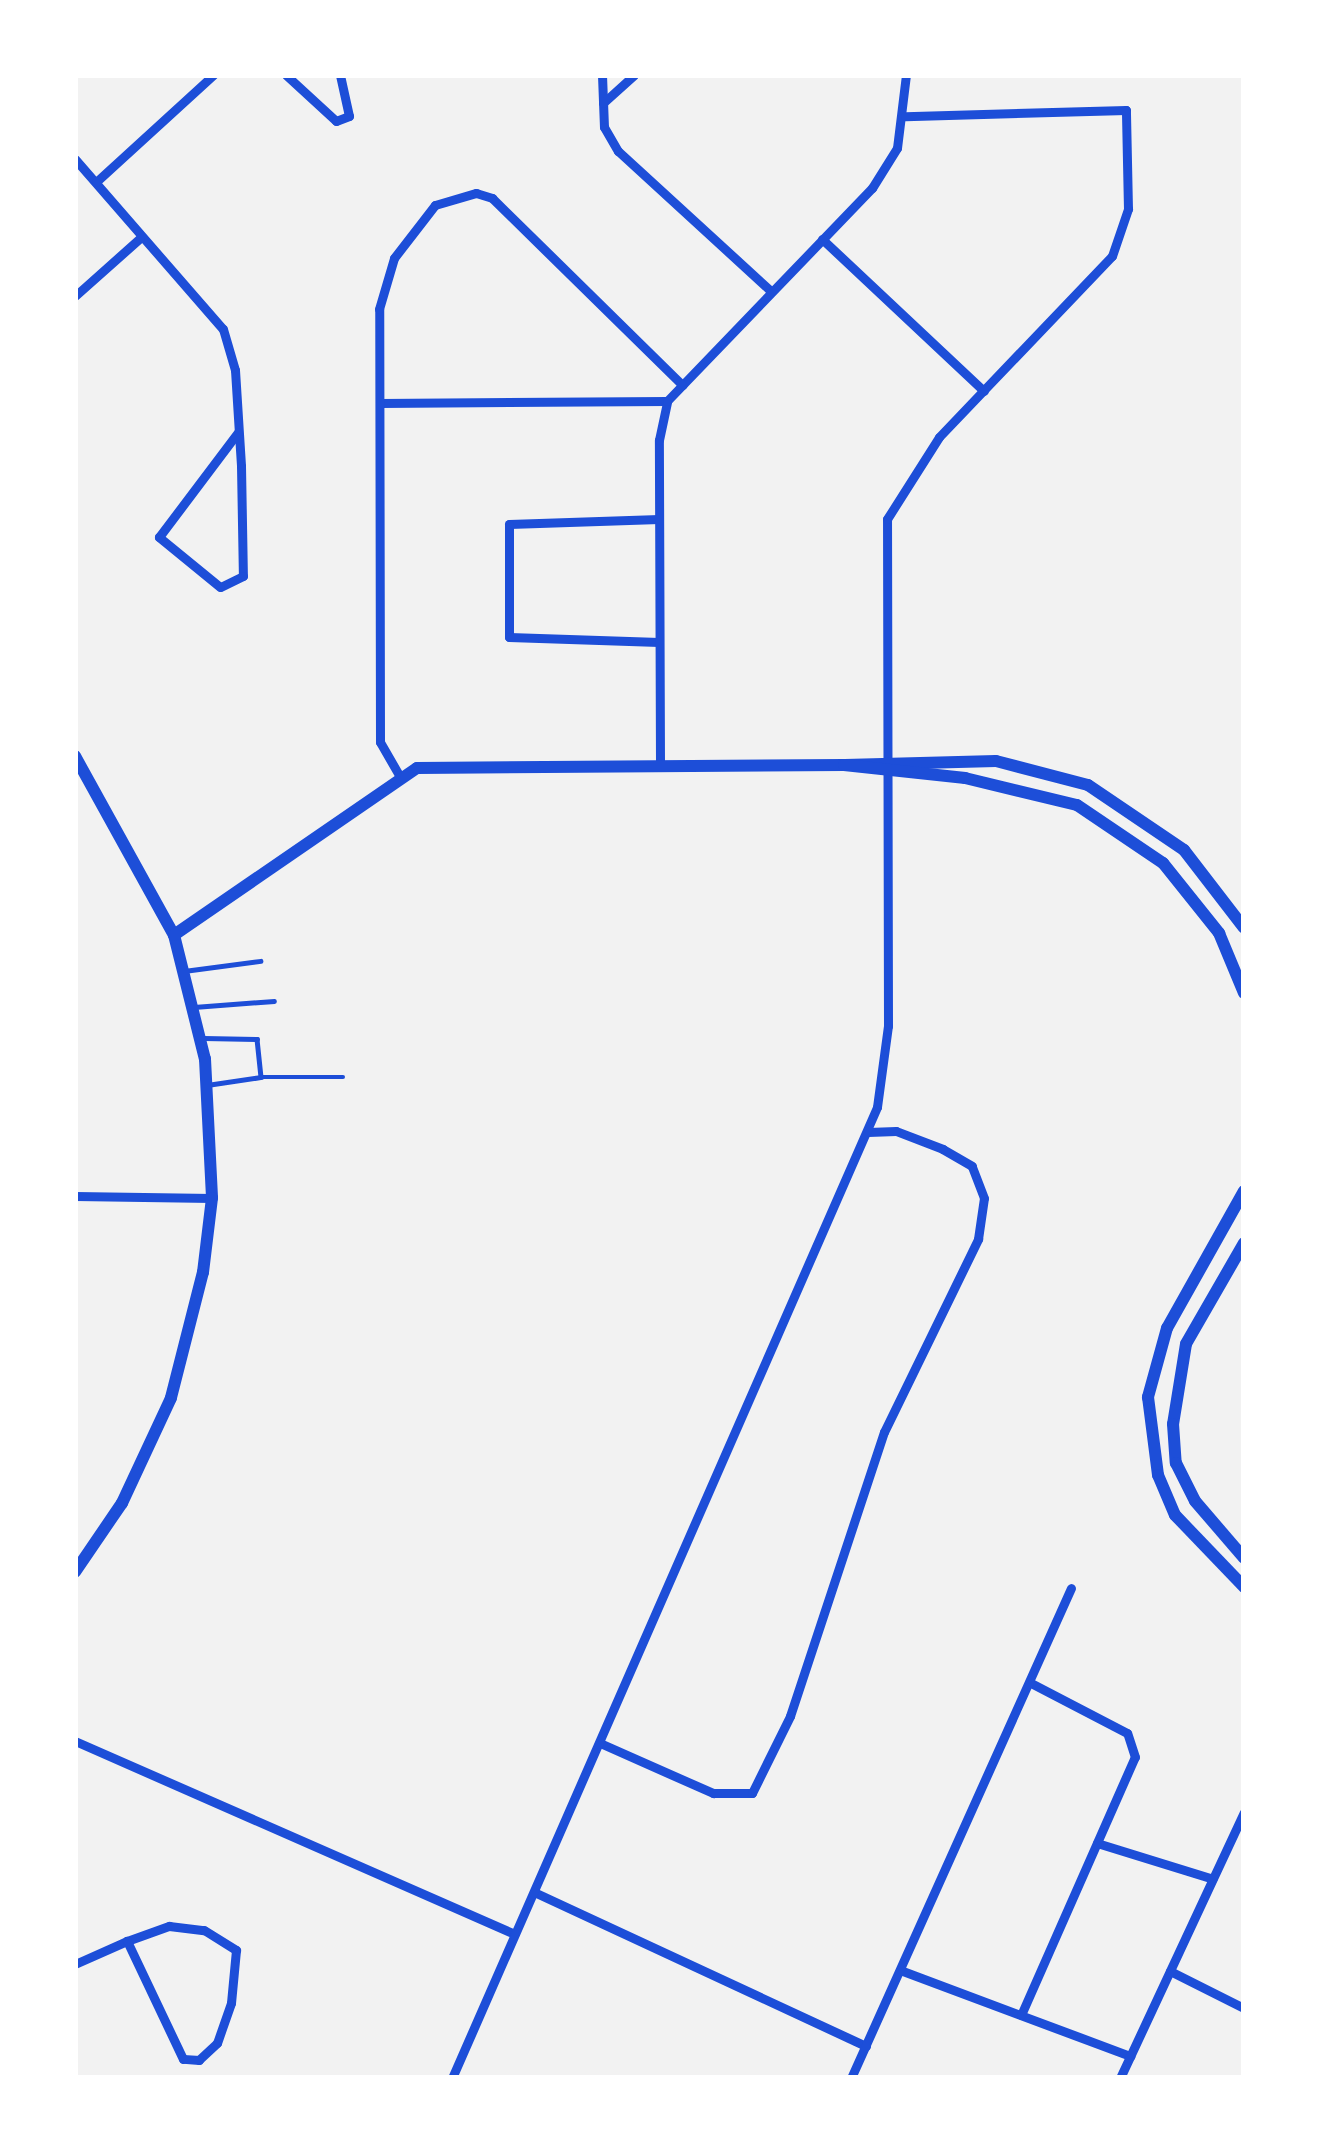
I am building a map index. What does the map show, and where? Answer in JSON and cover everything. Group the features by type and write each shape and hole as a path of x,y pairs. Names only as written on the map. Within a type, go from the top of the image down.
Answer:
{"street":[{"path":"96,182 213,75"},
{"path":"286,75 336,121 349,116 340,75"},
{"path":"602,75 604,127 618,151 772,291"},
{"path":"603,103 634,75"},
{"path":"660,761 659,519 667,401 872,188 905,116 906,75"},
{"path":"452,2078 868,1132 885,1070 887,519 907,478 1112,256 1128,209 1126,110 905,116"},
{"path":"75,159 140,238 208,303 224,329 238,432 243,576 220,587 159,536 238,432"},
{"path":"399,775 380,742 380,309 394,259 435,205 476,193 492,198 682,385"},
{"path":"75,296 140,238"},
{"path":"822,239 984,391"},
{"path":"380,403 667,401"},
{"path":"659,519 508,524 508,637 659,642"},
{"path":"75,756 174,935 194,1007 207,1085 212,1198 203,1272 170,1398 122,1503 75,1573"},
{"path":"174,935 399,775 444,764 660,761 888,766 996,761 1088,785 1184,850 1244,928"},
{"path":"888,766 1048,795 1112,826 1163,863 1198,904 1244,993"},
{"path":"600,1743 713,1792 752,1792 790,1716 884,1432 981,1219 984,1198 972,1166 896,1131 868,1132"},
{"path":"1244,1191 1167,1328 1148,1397 1158,1475 1175,1515 1244,1587"},
{"path":"75,1196 212,1198"},
{"path":"1244,1243 1186,1344 1173,1424 1177,1463 1195,1501 1244,1558"},
{"path":"851,2078 1071,1588"},
{"path":"1021,2015 1135,1757 1132,1743 1029,1682"},
{"path":"75,1741 515,1934"},
{"path":"1120,2078 1244,1812"},
{"path":"1097,1843 1213,1879"},
{"path":"534,1892 866,2046"},
{"path":"75,1964 127,1941 187,1928 236,1950 232,2003 217,2043 199,2060 183,2059 127,1941"},
{"path":"900,1970 1130,2056"},
{"path":"1170,1971 1244,2008"}],"lane":[{"path":"184,971 260,961"},
{"path":"194,1007 274,1000"},
{"path":"200,1039 257,1039 261,1077"},
{"path":"207,1085 261,1077 343,1077"}]}
